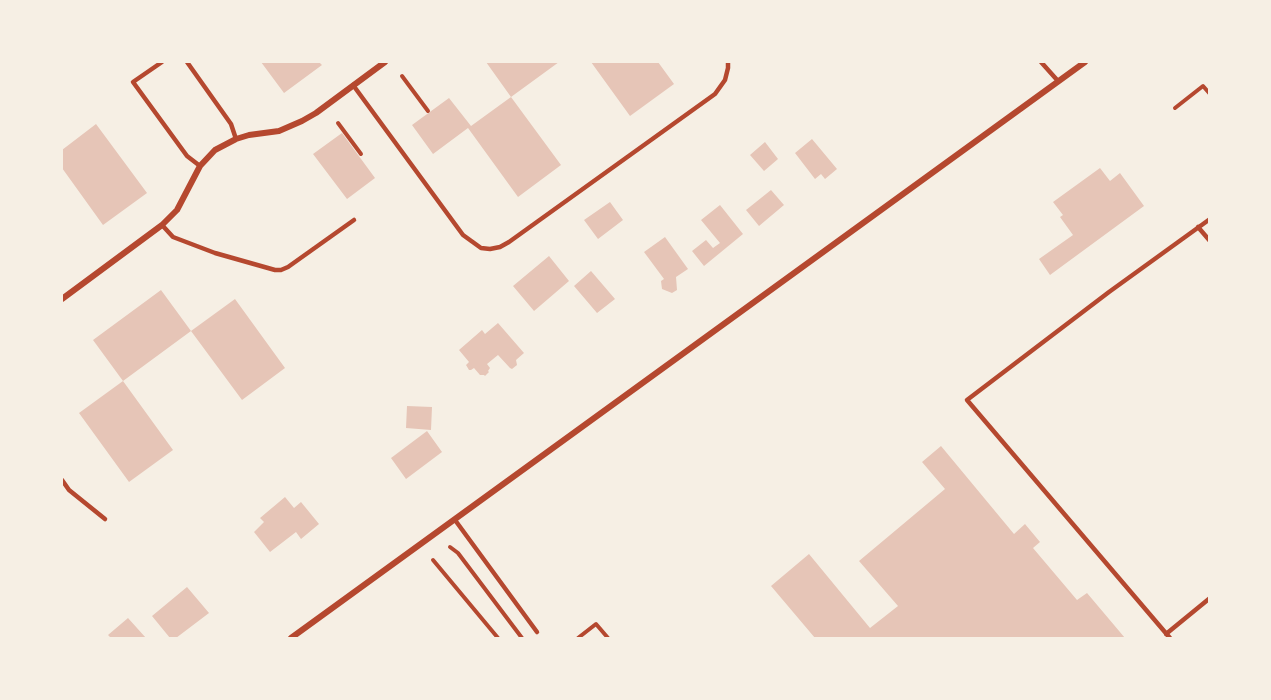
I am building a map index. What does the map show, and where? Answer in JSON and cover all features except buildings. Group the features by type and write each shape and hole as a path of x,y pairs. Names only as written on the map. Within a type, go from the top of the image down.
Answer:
{"street":[{"path":"62,299 162,225 177,210 200,166 215,150 236,139 279,130 302,121 385,62"},
{"path":"291,639 1085,62"}],"lane":[{"path":"162,62 133,82 187,156 200,166"},
{"path":"187,62 231,124 236,139"},
{"path":"353,85 463,235 481,248 490,249 509,242 715,94 725,80 728,62"},
{"path":"1041,62 1058,81"},
{"path":"1170,639 967,400 1209,219"},
{"path":"162,225 173,237 215,254 281,270 354,220"},
{"path":"1198,227 1209,241"},
{"path":"62,480 69,489 105,519"},
{"path":"455,520 537,632"},
{"path":"1166,634 1209,598"}],"path":[{"path":"402,76 428,111"},
{"path":"1175,108 1203,86 1209,94"},
{"path":"338,123 361,154"},
{"path":"450,547 458,553 522,639"},
{"path":"433,560 498,639"},
{"path":"578,639 597,624 608,639"}]}
